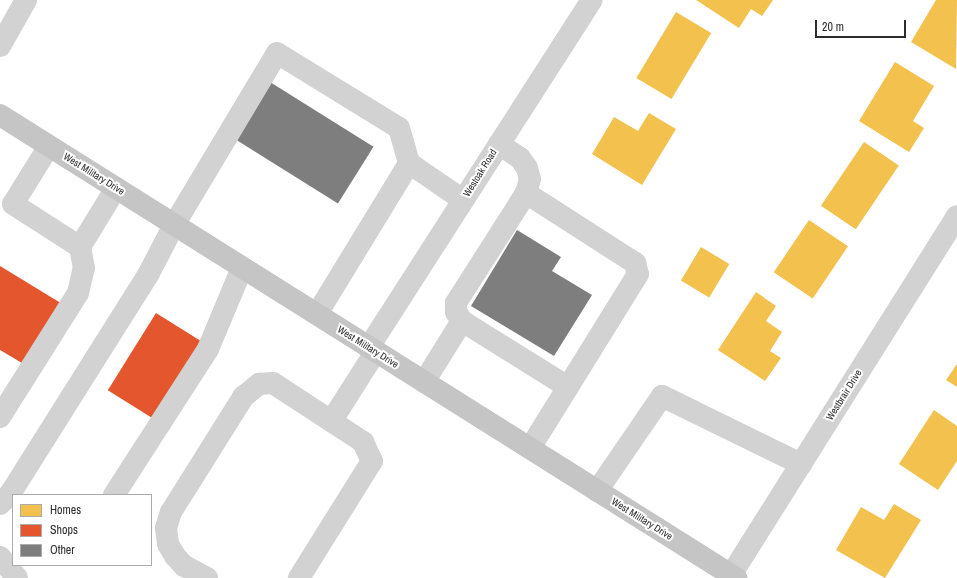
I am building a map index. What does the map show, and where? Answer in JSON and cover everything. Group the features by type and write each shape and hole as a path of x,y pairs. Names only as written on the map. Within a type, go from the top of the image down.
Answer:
{"main road":[{"name":"West Military Drive","path":"0,115 734,576"}],"street":[{"path":"0,46 26,0"},
{"name":"Westoak Road","path":"332,420 372,349 463,200 592,0"},
{"path":"8,498 149,273 174,225 277,53 399,128 409,163 463,200"},
{"path":"499,144 520,158 527,168 530,179 526,193 456,303 456,312 462,320 568,387"},
{"path":"49,146 6,205 80,247"},
{"path":"317,314 409,163"},
{"path":"0,417 78,293 84,268 80,247 116,188"},
{"path":"526,193 635,263 638,274 530,448"},
{"name":"Westbrair Drive","path":"734,576 801,464 957,216"},
{"path":"115,494 208,349 242,268"},
{"path":"424,382 462,320"},
{"path":"207,578 184,566 175,556 168,544 166,528 171,512 243,397 259,384 273,383 332,420 363,442 372,461 300,578"},
{"path":"597,490 662,396 801,464"},
{"path":"0,556 17,578"}],"building: Homes":[{"path":"696,0 773,0 762,16 751,9 739,28"},
{"path":"936,0 957,0 956,69 911,42"},
{"path":"676,12 711,33 671,99 636,78"},
{"path":"895,62 934,86 913,121 924,128 909,152 859,121"},
{"path":"649,113 676,129 642,185 592,154 614,117 638,131"},
{"path":"864,142 899,165 856,229 821,206"},
{"path":"809,220 848,246 813,299 774,272"},
{"path":"701,247 729,264 709,297 681,280"},
{"path":"756,292 776,306 766,321 782,332 770,351 781,358 765,381 718,350"},
{"path":"957,364 957,387 946,380"},
{"path":"934,410 957,426 957,461 938,490 899,464"},
{"path":"894,504 921,520 885,578 836,550 861,507 884,520"}],"building: Shops":[{"path":"0,266 64,305 27,366 0,350"},
{"path":"156,313 206,344 158,421 108,390"}],"building: Other":[{"path":"270,82 373,147 338,203 234,139"},
{"path":"517,230 561,257 552,271 592,295 554,356 471,306"}]}
